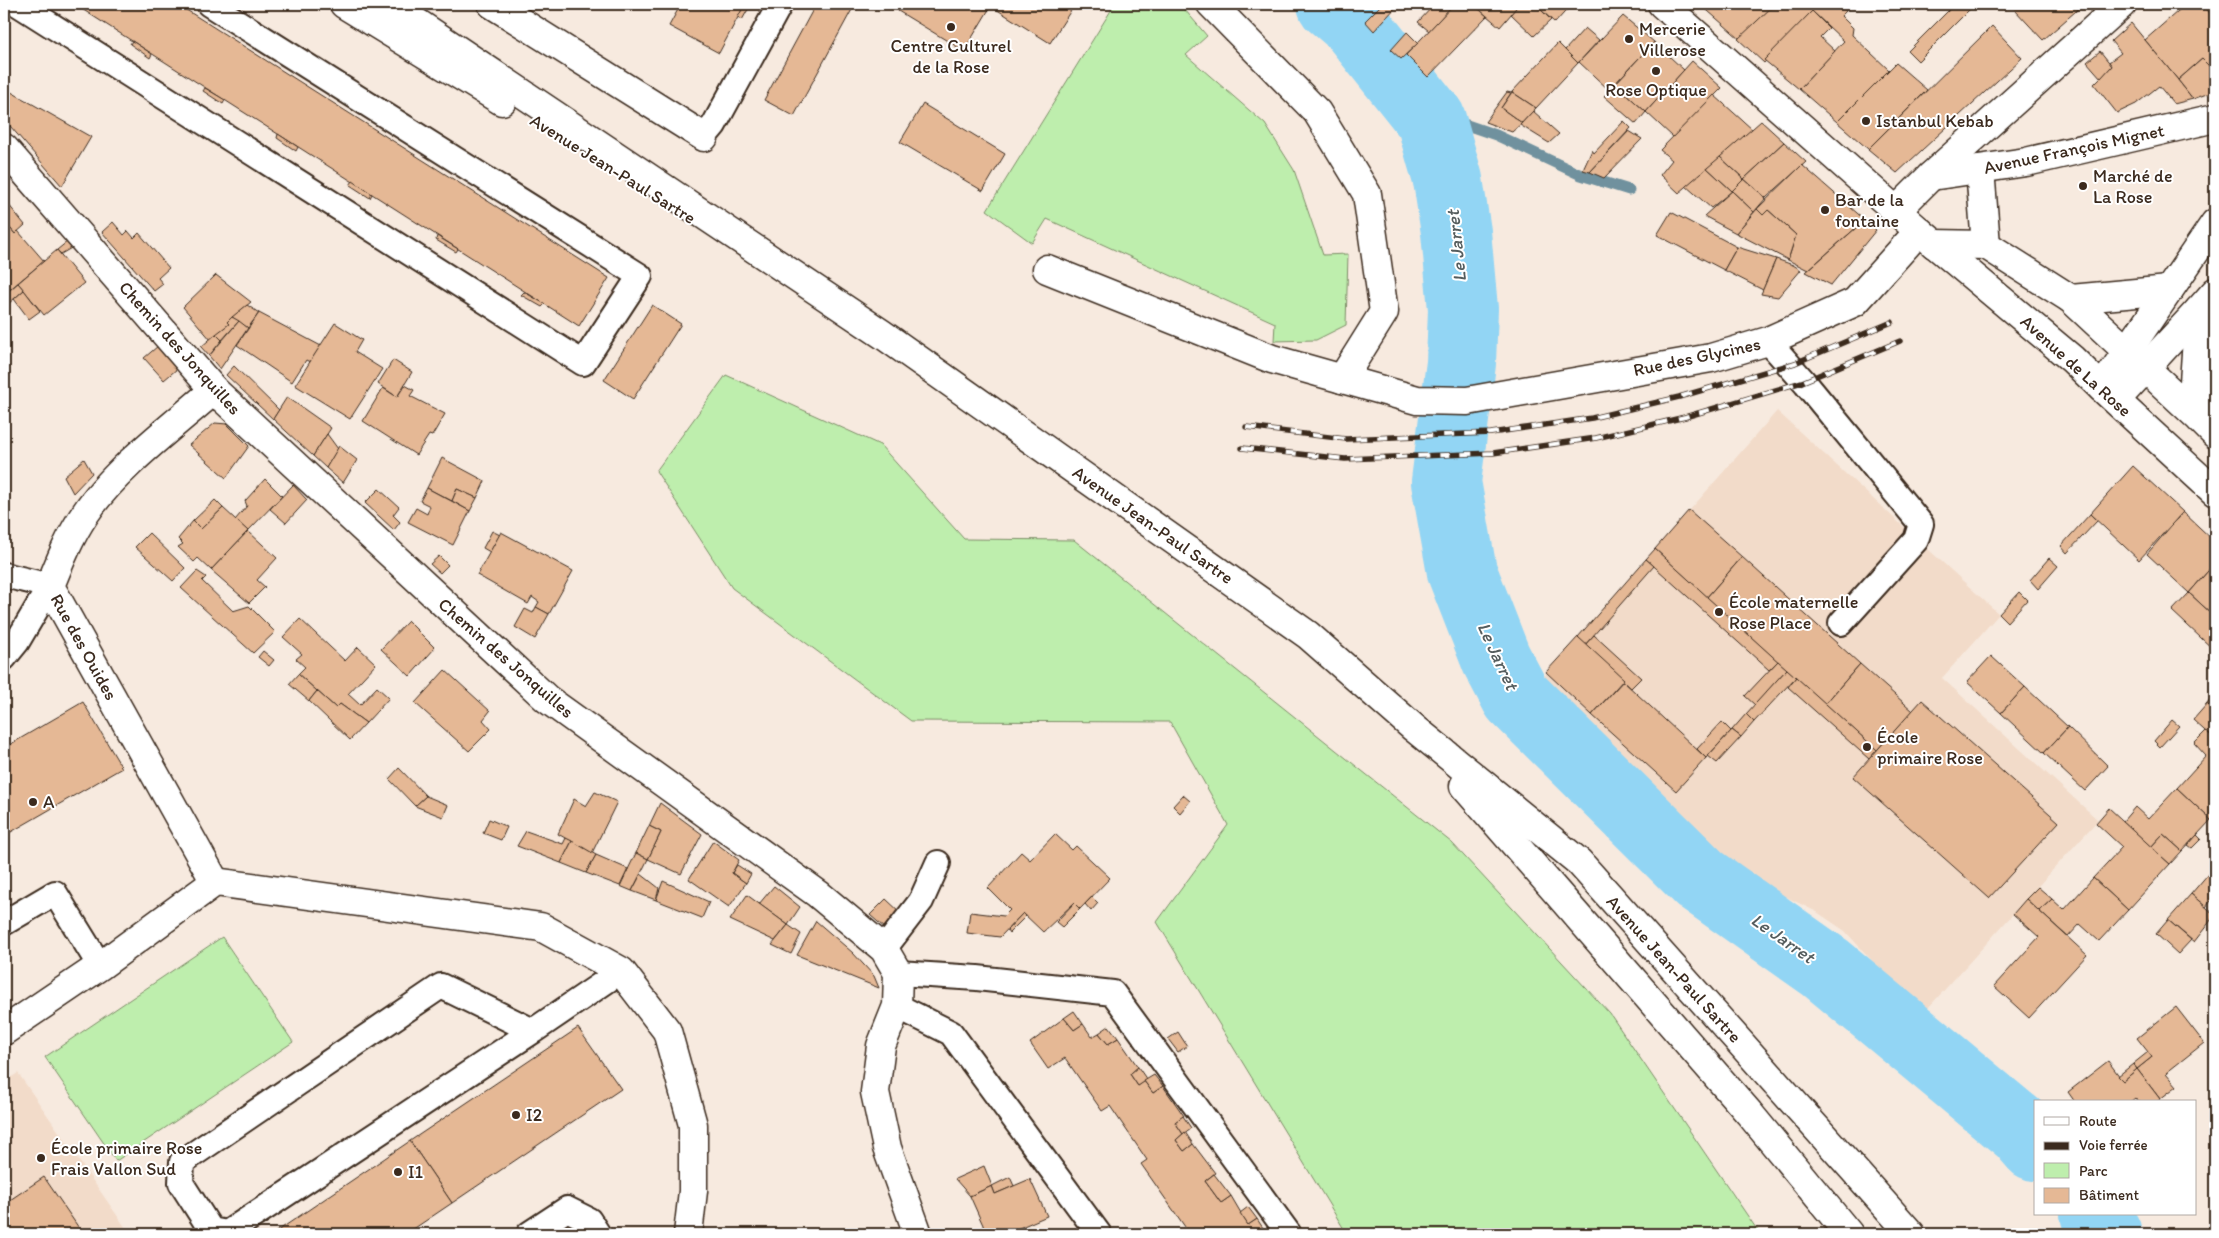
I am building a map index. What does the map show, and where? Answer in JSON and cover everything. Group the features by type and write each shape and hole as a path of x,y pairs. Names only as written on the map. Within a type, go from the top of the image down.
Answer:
{"street":[{"name":"Avenue Jean-Paul Sartre","path":"344,4 882,334"},
{"name":"Avenue Jean-Paul Sartre","path":"389,4 882,334 1308,636 1414,728 1579,862 1911,1234"},
{"path":"492,4 704,137"},
{"path":"1211,4 1317,112 1367,194 1384,312 1342,379"},
{"name":"Avenue de La Rose","path":"1662,4 1927,237 2072,359 2215,492"},
{"path":"1896,210 1931,176 2122,4"},
{"name":"Avenue François Mignet","path":"1931,176 2026,162 2215,118"},
{"name":"Chemin des Jonquilles","path":"4,148 214,390 547,699 818,894 884,949 898,973"},
{"path":"1980,169 1986,245"},
{"path":"2135,361 2169,290 2215,223"},
{"path":"1927,237 1986,245 2071,299 2135,361 2208,426"},
{"name":"Rue des Glycines","path":"1047,269 1272,359 1418,400 1468,401 1711,358 1768,341 1855,302 1927,237"},
{"path":"2071,299 2169,290"},
{"path":"2109,394 2135,361 2207,301"},
{"path":"2207,301 2194,382 2208,426"},
{"name":"Rue des Ouides","path":"214,390 107,485 85,514 68,544 50,586 215,882"},
{"name":"Avenue Jean-Paul Sartre","path":"1414,728 1749,1113 1849,1234"},
{"path":"4,1031 100,966 215,882 541,927 621,971 667,1031 693,1125 693,1191 688,1234"},
{"path":"898,973 897,1006 881,1046 875,1092 887,1148 918,1234"}],"lane":[{"path":"18,4 583,363 640,276 209,4"},
{"path":"704,137 714,125 780,4"},
{"path":"1768,341 1806,384 1920,524 1916,540 1841,623"},
{"path":"4,575 50,586 17,642 4,658"},
{"path":"884,949 921,901 938,863"},
{"path":"4,922 54,893 100,966"},
{"path":"533,1031 441,986 182,1162 181,1183 211,1230 227,1233 533,1031 621,971"},
{"path":"898,973 977,978 1113,993 1289,1234"},
{"path":"897,1006 951,1033 1099,1234"},
{"path":"529,1234 567,1210 589,1220 598,1234"}],"shaded area":[{"path":"1777,411 1999,614 1942,678 2098,820 1928,1008 1898,989 1845,931 1817,912 1700,855 1624,793 1530,692"},
{"name":"École primaire Rose Frais Vallon Sud","path":"18,1073 130,1234 4,1234 4,1082"}],"green space":[{"path":"1115,4 1180,4 1207,36 1186,55 1265,124 1294,170 1323,255 1348,254 1346,325 1316,340 1274,341 1275,323 1047,219 1032,243 987,210"},
{"path":"726,375 880,445 964,539 1074,540 1452,843 1610,1014 1760,1234 1347,1234 1157,922 1228,825 1170,722 911,721 732,588 656,471"},
{"path":"222,937 293,1042 116,1161 45,1057"}],"building":[{"path":"74,4 177,4 609,278 579,326"},
{"path":"681,4 745,4 719,53 669,26"},
{"path":"745,4 751,4 742,20 738,17"},
{"path":"816,4 855,4 794,116 764,100"},
{"name":"Centre Culturel de la Rose","path":"902,4 1075,4 1050,43 991,6 964,51 898,11"},
{"path":"1382,4 1397,6 1374,31 1365,21"},
{"path":"1435,4 1453,5 1429,31 1418,22"},
{"path":"1454,4 1473,4 1487,16 1428,77 1406,55"},
{"path":"1473,4 1515,4 1518,6 1500,27"},
{"path":"1519,4 1535,4 1551,20 1534,36 1511,14"},
{"path":"1535,4 1572,4 1555,23"},
{"path":"1700,4 1775,4 1740,39"},
{"path":"1775,4 1819,4 1764,63 1738,39"},
{"path":"1819,4 1839,4 1846,11 1841,16 1853,28 1852,35 1889,70 1837,122 1799,89 1844,41 1812,11"},
{"path":"1955,4 1971,4 1973,6 1918,61 1908,51"},
{"path":"2019,4 2084,4 2043,40 2014,9"},
{"path":"2186,4 2202,4 2215,19 2215,64 2211,68 2202,59 2178,80 2145,40"},
{"path":"1812,11 1829,28 1820,37 1835,51 1799,89 1764,60"},
{"path":"1623,16 1654,42 1609,90 1579,62"},
{"path":"2131,23 2193,99 2174,104 2159,86 2136,104 2117,113 2094,84 2112,66 2109,62 2121,53 2111,41"},
{"path":"1992,26 2022,58 1897,173 1868,149"},
{"path":"1585,28 1599,40 1578,63 1565,50"},
{"path":"1407,32 1418,43 1401,59 1391,50"},
{"path":"132,41 152,54 150,58 130,44"},
{"path":"1654,42 1684,70 1646,112 1615,84"},
{"path":"1558,43 1578,63 1536,108 1512,92"},
{"path":"2100,51 2112,66 2101,78 2087,62"},
{"path":"2202,59 2211,68 2215,64 2215,91 2193,99 2178,80"},
{"path":"1692,61 1722,88 1673,137 1646,112"},
{"path":"1896,63 1927,90 1868,149 1837,122"},
{"path":"1615,84 1646,112 1636,124 1604,96"},
{"path":"4,88 91,137 62,186 4,119"},
{"path":"205,88 225,100 223,104 203,91"},
{"path":"1507,92 1511,93 1501,108 1522,123 1512,132 1485,122"},
{"path":"1512,92 1536,108 1522,123 1501,108"},
{"path":"1714,95 1753,130 1679,193 1660,175 1672,160 1660,150"},
{"path":"923,104 1005,154 983,191 900,142"},
{"path":"1533,111 1559,134 1549,143 1520,125"},
{"path":"1624,121 1631,128 1590,172 1583,170 1592,150 1594,153"},
{"path":"1761,121 1784,142 1744,179 1720,157"},
{"path":"1629,131 1642,139 1604,178 1590,172"},
{"path":"278,134 298,147 296,151 277,138"},
{"path":"1784,142 1806,162 1766,198 1744,179"},
{"path":"1720,157 1744,179 1732,191 1707,168"},
{"path":"1802,165 1865,220 1808,270 1788,260 1796,235 1768,210 1763,215 1757,209"},
{"path":"1707,168 1732,191 1711,208 1686,186"},
{"path":"1744,179 1766,198 1754,212 1732,191"},
{"path":"353,181 372,194 370,198 350,185"},
{"path":"1732,191 1754,212 1736,233 1704,216"},
{"path":"4,199 25,225 15,234 4,221"},
{"path":"1757,209 1763,215 1768,210 1796,235 1788,260 1736,233"},
{"path":"1671,212 1737,247 1724,270 1657,235"},
{"path":"1865,220 1876,230 1831,285 1806,272"},
{"path":"4,221 15,234 18,231 44,261 8,291 4,286"},
{"path":"113,222 124,235 128,231 134,238 139,233 169,268 158,278 163,284 154,291 102,232"},
{"path":"437,236 458,249 456,252 436,240"},
{"path":"68,241 73,247 61,254 57,250"},
{"path":"1737,247 1776,259 1763,290 1724,270"},
{"path":"57,250 84,283 44,315 18,283"},
{"path":"1776,259 1801,270 1778,297 1761,294"},
{"path":"216,275 251,302 227,322 229,324 211,340 183,307"},
{"path":"18,283 24,290 7,305 4,302 4,295"},
{"path":"24,290 40,311 29,319 14,299"},
{"path":"524,292 545,304 542,307 521,295"},
{"path":"247,305 259,313 248,328 232,317"},
{"path":"652,305 681,324 633,399 604,380"},
{"path":"259,313 321,346 310,362 306,360 292,382 237,345"},
{"path":"232,317 239,321 222,340 216,334 229,324 227,322"},
{"path":"239,321 248,328 220,369 209,356"},
{"path":"335,323 362,340 355,352 382,369 350,419 295,385"},
{"path":"216,334 222,340 209,356 201,347"},
{"path":"158,346 177,369 164,380 144,358"},
{"path":"393,360 412,372 397,397 378,384"},
{"path":"234,366 279,410 273,419 226,375"},
{"path":"405,385 414,390 410,396 445,414 432,436 429,435 416,455 363,421 383,388 397,397"},
{"path":"287,397 331,428 313,456 273,419"},
{"path":"215,423 227,424 249,446 226,478 189,445"},
{"path":"327,434 338,449 326,468 313,456"},
{"path":"339,446 357,460 343,483 326,468"},
{"path":"442,458 485,481 477,498 457,489 452,501 427,488"},
{"path":"84,459 92,473 73,493 64,476"},
{"path":"2133,466 2183,512 2139,560 2090,514"},
{"path":"265,479 282,496 248,531 235,520 247,506 245,501"},
{"path":"293,485 307,500 286,523 270,509"},
{"path":"427,488 470,511 453,545 408,522 416,508 427,514 430,506 420,501"},
{"path":"379,489 399,507 393,515 400,522 394,530 365,503"},
{"path":"457,489 477,498 470,511 452,501"},
{"path":"215,500 223,508 201,529 193,521"},
{"path":"223,508 248,531 211,570 198,558 194,562 178,547 183,544 178,539 193,521 201,529"},
{"path":"1689,510 1742,557 1707,597 1655,549"},
{"path":"2183,512 2215,542 2215,563 2189,593 2147,554"},
{"path":"2090,514 2097,521 2067,553 2061,546"},
{"path":"248,531 277,558 257,580 265,587 249,603 211,570"},
{"path":"492,531 500,535 490,552 483,548"},
{"path":"501,532 573,571 549,614 536,607 539,602 532,597 528,604 477,575"},
{"path":"149,533 185,568 173,581 135,547"},
{"path":"1655,549 1778,661 1769,670 1646,559"},
{"path":"439,556 448,565 440,573 430,564"},
{"path":"1742,557 1860,664 1825,704 1707,597"},
{"path":"2049,558 2058,566 2038,589 2030,580"},
{"path":"1646,559 1654,566 1585,645 1578,637"},
{"path":"2215,563 2215,617 2189,593"},
{"path":"197,571 206,577 202,581 233,611 249,606 275,632 253,653 181,588"},
{"path":"2019,592 2027,600 2007,622 1999,614"},
{"path":"2189,593 2215,617 2215,629 2212,633 2215,636 2215,651 2172,611"},
{"path":"536,607 549,614 535,639 515,627 525,609 533,613"},
{"path":"300,619 345,661 358,647 376,664 348,694 360,705 377,687 389,698 366,723 340,704 336,708 298,674 305,667 296,659 302,654 283,637"},
{"path":"408,621 435,648 410,676 381,649"},
{"path":"1594,635 1641,678 1631,688 1585,645"},
{"path":"1578,637 1624,679 1592,715 1546,672"},
{"path":"263,651 274,660 269,666 258,657"},
{"path":"1991,656 2025,687 2001,713 1967,682"},
{"path":"1778,661 1787,669 1755,705 1745,696"},
{"path":"1860,664 1913,711 1877,750 1825,704"},
{"path":"1787,669 1796,677 1754,722 1746,714"},
{"path":"445,670 490,711 483,720 491,729 469,751 415,703"},
{"path":"298,674 317,691 309,701 289,684"},
{"path":"1796,677 1877,750 1869,759 1788,687"},
{"path":"1623,681 1706,758 1676,791 1592,715"},
{"path":"2025,687 2068,727 2044,753 2001,713"},
{"path":"317,691 336,708 340,704 366,723 350,740 309,701"},
{"path":"2215,694 2215,712 2207,704"},
{"path":"1922,700 2059,822 1989,898 1853,777"},
{"name":"A","path":"83,702 122,768 4,836 4,748"},
{"path":"2207,704 2215,712 2215,740 2193,720"},
{"path":"1746,714 1754,722 1741,737 1732,730"},
{"path":"2172,720 2179,726 2160,747 2154,741"},
{"path":"1722,722 1731,731 1706,758 1697,749"},
{"path":"2068,727 2108,766 2085,791 2044,753"},
{"path":"1732,730 1741,737 1717,763 1708,756"},
{"path":"2206,731 2215,740 2215,815 2211,820 2177,788 2206,756 2194,743"},
{"path":"399,768 426,796 415,806 389,779"},
{"path":"2177,788 2211,820 2182,851 2163,834 2151,847 2123,821 2135,807 2148,819"},
{"path":"595,792 617,802 592,853 558,834 574,799 586,806"},
{"path":"1183,795 1190,801 1180,813 1173,806"},
{"path":"426,796 448,805 443,817 415,806"},
{"path":"660,803 702,834 681,874 648,859 661,832 649,826"},
{"path":"2109,808 2170,864 2128,910 2093,878 2122,847 2096,823"},
{"path":"489,819 507,827 501,840 483,833"},
{"path":"649,826 661,832 648,859 636,853"},
{"path":"526,831 563,844 566,838 572,841 561,863 517,846"},
{"path":"1055,834 1072,850 1076,846 1110,878 1080,909 1074,903 1043,932 1023,913 1000,937 967,933 970,912 1004,916 1010,910 988,888 1021,852 1030,860"},
{"path":"2163,834 2182,851 2170,864 2151,847"},
{"path":"2197,835 2201,839 2192,848 2188,845"},
{"path":"572,841 596,855 586,873 561,863"},
{"path":"713,841 739,860 732,873 746,883 729,907 689,879"},
{"path":"636,853 648,859 632,891 620,886"},
{"path":"596,855 628,869 620,886 586,873"},
{"path":"737,865 751,874 746,883 732,873"},
{"path":"2215,866 2215,896 2206,907 2191,894"},
{"path":"641,874 659,888 656,900 632,891"},
{"path":"2093,878 2128,910 2099,941 2080,924 2068,937 2039,911 2052,899 2064,910"},
{"path":"663,881 709,902 702,918 656,900"},
{"path":"774,886 800,907 788,925 759,904"},
{"path":"2038,887 2052,899 2039,911 2026,899"},
{"path":"2191,894 2215,915 2194,942 2168,920"},
{"path":"747,895 788,925 775,941 730,920"},
{"path":"1092,897 1098,903 1091,911 1085,904"},
{"path":"886,899 901,913 886,929 870,915"},
{"path":"2026,899 2087,955 2029,1018 1994,986 2039,937 2013,914"},
{"path":"1074,903 1080,909 1062,927 1056,922"},
{"path":"1023,913 1026,916 1009,933 1007,930"},
{"path":"2168,920 2191,940 2178,954 2156,934"},
{"path":"816,921 853,953 874,976 879,988 797,955"},
{"path":"788,925 801,934 791,954 772,945"},
{"path":"2176,1007 2204,1043 2166,1073 2177,1086 2160,1099 2137,1069 2152,1057 2137,1038"},
{"path":"1074,1011 1083,1024 1074,1030 1064,1018"},
{"path":"1064,1018 1074,1030 1083,1024 1092,1037 1099,1033 1108,1044 1118,1038 1138,1067 1130,1074 1138,1086 1144,1081 1153,1093 1163,1086 1184,1116 1175,1122 1183,1134 1176,1140 1184,1151 1193,1144 1215,1173 1205,1181 1221,1203 1231,1196 1248,1225 1257,1219 1267,1234 1190,1234 1141,1164 1147,1160 1110,1106 1102,1111 1065,1058 1048,1069 1030,1043"},
{"path":"1109,1026 1118,1038 1108,1044 1099,1033"},
{"name":"I2","path":"578,1028 621,1089 452,1203 410,1141"},
{"path":"1178,1032 1187,1046 1178,1052 1168,1039"},
{"path":"2148,1052 2152,1057 2137,1069 2133,1064"},
{"path":"2108,1061 2123,1081 2137,1069 2160,1099 2074,1100 2068,1092"},
{"path":"2133,1064 2137,1069 2123,1081 2118,1076"},
{"path":"1138,1067 1147,1080 1138,1086 1130,1074"},
{"path":"1154,1075 1163,1086 1153,1093 1144,1081"},
{"path":"1183,1116 1191,1128 1183,1134 1175,1122"},
{"path":"1185,1132 1193,1144 1184,1151 1176,1140"},
{"name":"I1","path":"410,1141 452,1203 406,1234 273,1234"},
{"path":"984,1166 992,1186 970,1196 955,1179"},
{"path":"1214,1174 1231,1196 1221,1203 1205,1181"},
{"path":"44,1177 83,1234 4,1234 4,1204"},
{"path":"1010,1177 1014,1186 995,1194 992,1186"},
{"path":"1030,1179 1047,1216 1005,1234 987,1234 970,1196 992,1186 995,1194"},
{"path":"1248,1207 1257,1219 1248,1225 1240,1213"}],"waterway":[{"name":"Le Jarret","path":"1332,4 1354,23 1431,120 1448,180 1456,232 1463,309 1461,363 1446,482 1462,572 1496,659 1516,697 1700,879 1826,968 2022,1131 2034,1145"},
{"path":"1423,110 1496,135 1581,175 1629,190"},
{"name":"Le Jarret","path":"2096,1216 2107,1234"}],"railway":[{"path":"1246,427 1346,439 1491,433 1592,418 1679,397 1795,363 1892,322"},
{"path":"1242,448 1345,459 1493,453 1596,438 1685,417 1802,382 1900,341"}],"place":[{"name":"Centre Culturel de la Rose","path":"951,27"},
{"name":"Mercerie Villerose","path":"1629,39"},
{"name":"Rose Optique","path":"1656,71"},
{"name":"Istanbul Kebab","path":"1866,121"},
{"name":"Marché de La Rose","path":"2083,186"},
{"name":"Bar de la fontaine","path":"1825,210"},
{"name":"École maternelle Rose Place","path":"1719,612"},
{"name":"École primaire Rose","path":"1867,747"},
{"name":"A","path":"33,802"},
{"name":"I2","path":"516,1115"},
{"name":"École primaire Rose Frais Vallon Sud","path":"41,1158"},
{"name":"I1","path":"398,1172"}]}
